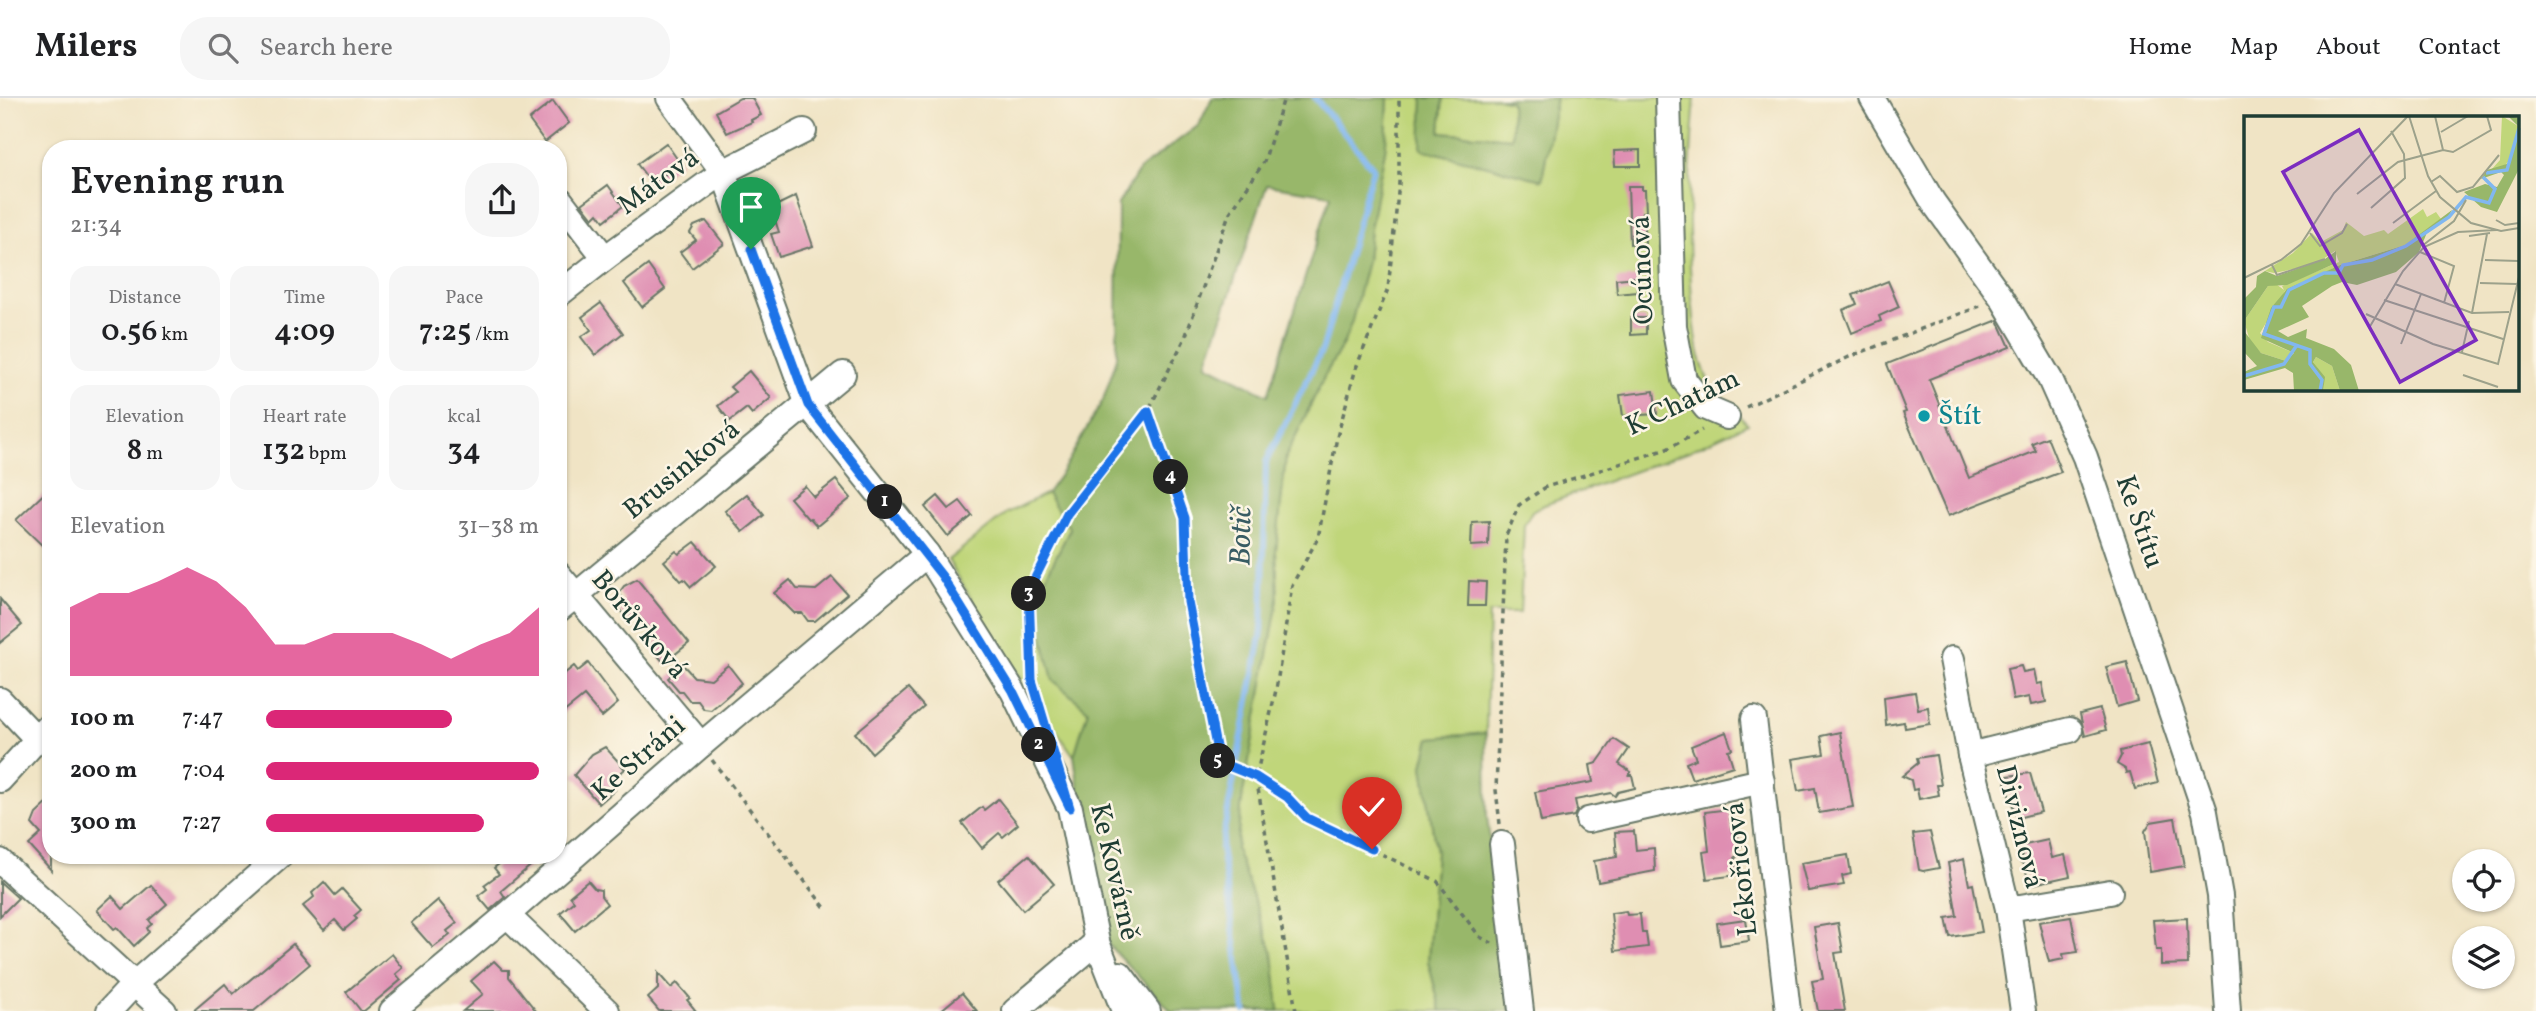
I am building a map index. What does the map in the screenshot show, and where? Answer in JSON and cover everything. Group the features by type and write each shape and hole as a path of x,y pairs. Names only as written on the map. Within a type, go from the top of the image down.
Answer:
{"street":[{"name":"Ke Kovárně","path":"669,98 723,172 808,405 927,554 1013,691 1070,808 1097,942 1124,1011"},
{"name":"Ocúnová","path":"1668,98 1674,326 1684,380 1706,408 1727,417"},
{"name":"Ke Štítu","path":"1872,98 1933,202 2001,298 2050,379 2085,457 2205,812 2220,896 2228,1011"},
{"name":"Mátová","path":"567,288 723,172 804,131"},
{"path":"567,209 605,258"},
{"name":"Brusinková","path":"567,603 843,374"},
{"name":"Ke Stráni","path":"567,862 927,554"},
{"name":"Borůvková","path":"567,603 701,745"},
{"name":"Diviznová","path":"1952,659 1970,755 2008,909 2023,1011"},
{"path":"0,700 42,730"},
{"name":"Lékořicová","path":"1754,719 1788,1011"},
{"path":"1970,755 2070,730"},
{"path":"0,780 42,733"},
{"path":"1588,820 1762,781"},
{"path":"1502,844 1521,1011"},
{"path":"0,861 164,1011"},
{"path":"109,1011 134,984 270,864"},
{"name":"Ke Stráni","path":"392,1011 565,864"},
{"path":"2008,909 2110,892"},
{"path":"507,915 607,1011"},
{"path":"1014,1011 1097,942 1148,1011"}],"path":[{"path":"1032,680 1029,590 1067,514 1148,411 1185,338 1229,214 1264,162 1284,98"},
{"path":"1296,1011 1256,777 1276,690 1292,585 1318,538 1337,437 1356,368 1388,289 1399,183 1399,98"},
{"name":"K Chatám","path":"1502,844 1496,790 1506,536 1519,505 1546,487 1667,449 1849,357 2001,298"},
{"path":"1148,411 1185,518 1188,602 1219,762 1256,777 1287,797 1307,818 1437,881 1480,937 1515,954"},
{"path":"701,745 826,909"}],"green space":[{"path":"1212,98 1388,98 1386,145 1370,229 1367,261 1352,321 1286,456 1276,551 1278,600 1243,793 1236,849 1273,954 1279,1011 1171,1011 1100,936 1074,756 1088,710 1053,680 1040,627 1041,586 1070,529 1047,493 1103,400 1117,358 1118,204 1140,169 1199,125","holes":["1267,185 1331,195 1268,395 1206,364"]},
{"path":"1388,98 1423,98 1422,149 1542,180 1556,98 1695,98 1689,255 1698,349 1713,394 1728,404 1748,424 1689,451 1539,507 1532,511 1524,525 1520,613 1489,613 1486,733 1430,738 1423,766 1436,852 1428,961 1441,1011 1279,1011 1273,954 1236,849 1243,793 1278,600 1276,551 1286,456 1344,342 1367,261 1370,229 1386,145"},
{"path":"1423,98 1443,98 1440,132 1512,138 1511,101 1498,98 1556,98 1542,180 1421,149"},
{"path":"1443,98 1498,98 1511,101 1513,138 1440,132"},
{"path":"1047,493 1070,529 1041,586 1053,680 1088,710 1074,756 1012,667 948,560 1007,513"},
{"path":"1486,733 1487,816 1510,1011 1441,1011 1428,961 1436,852 1423,766 1430,738"}],"building":[{"path":"740,98 752,98 761,115 727,133 716,112"},
{"path":"553,101 569,123 548,140 544,140 529,120"},
{"path":"666,143 680,163 652,184 637,164"},
{"path":"1640,150 1640,166 1615,166 1614,151"},
{"path":"608,185 623,206 604,221 598,213 593,218 582,204"},
{"path":"1628,186 1642,186 1642,190 1645,190 1645,243 1630,244"},
{"path":"796,196 813,246 779,257 771,234 779,232 771,208"},
{"path":"706,221 724,244 692,268 680,252 696,240 690,233 694,226"},
{"path":"648,265 665,289 642,307 624,283"},
{"path":"1637,277 1638,292 1617,294 1616,279"},
{"path":"1888,281 1899,307 1879,316 1881,321 1852,333 1843,310 1857,304 1853,295"},
{"path":"601,303 623,333 595,355 581,337 591,330 582,317"},
{"path":"1631,318 1646,318 1646,334 1631,335"},
{"name":"Štít","path":"1998,320 2010,347 1929,379 1969,478 2036,451 2032,443 2047,437 2061,472 1948,516 1903,413 1906,412 1887,364"},
{"path":"749,371 771,398 752,414 747,408 730,421 718,406 735,392 730,387"},
{"path":"1654,391 1657,414 1623,416 1620,395"},
{"path":"836,480 851,498 817,526 790,498 805,486 814,497"},
{"path":"747,494 764,515 743,532 725,511"},
{"path":"42,495 42,545 16,520"},
{"path":"938,496 949,509 960,501 972,516 948,536 925,507"},
{"path":"1489,521 1488,545 1471,546 1472,522"},
{"path":"695,542 716,566 691,587 684,579 681,581 664,561 676,551 679,554"},
{"path":"832,577 847,594 815,621 808,621 802,613 794,613 774,593 790,580 797,589 816,590"},
{"path":"637,579 689,643 664,663 651,647 659,641 638,615 629,622 617,606 624,600 619,593 624,586"},
{"path":"1469,581 1486,582 1485,606 1468,606"},
{"path":"0,599 22,625 0,643"},
{"path":"2127,662 2137,701 2117,707 2106,667"},
{"path":"588,663 618,703 602,717 584,696 567,710 567,672 574,666 578,671"},
{"path":"683,665 694,677 711,679 728,665 742,683 711,710 704,709 698,701 690,701 668,678"},
{"path":"2021,666 2023,672 2034,670 2037,684 2042,683 2046,702 2031,705 2029,697 2013,700 2007,669"},
{"path":"908,689 924,707 872,753 855,733"},
{"path":"1915,692 1918,709 1928,707 1930,724 1905,728 1904,722 1886,725 1884,697"},
{"path":"2100,709 2106,730 2085,736 2080,714"},
{"path":"1726,732 1732,749 1728,750 1733,766 1692,779 1686,763 1696,759 1691,746"},
{"path":"1840,732 1853,807 1819,813 1815,788 1798,791 1792,759 1824,754 1821,736"},
{"path":"1614,739 1629,749 1619,764 1631,772 1629,775 1632,775 1635,788 1618,792 1615,796 1611,793 1575,800 1577,810 1574,816 1541,822 1535,792 1593,782 1590,765 1597,763"},
{"path":"2148,744 2158,783 2135,789 2130,772 2126,773 2125,769 2117,764 2120,751"},
{"path":"605,747 625,769 609,783 615,790 599,804 574,775 592,754"},
{"path":"1936,755 1941,785 1937,785 1939,795 1919,799 1911,780 1902,776 1918,763 1917,758"},
{"path":"2030,773 2041,812 2017,818 2005,783 2008,776"},
{"path":"998,799 1018,824 1003,837 999,833 982,848 962,823 982,807 984,810"},
{"path":"42,808 42,860 29,845 41,834 32,824"},
{"path":"1729,809 1732,832 1737,831 1738,838 1744,843 1739,849 1740,856 1735,857 1738,875 1707,879 1703,852 1709,851 1705,812"},
{"path":"2175,818 2184,866 2150,872 2145,831 2151,822"},
{"path":"1634,831 1636,850 1654,848 1655,871 1598,882 1594,861 1617,857 1615,832"},
{"path":"1930,832 1939,868 1923,871 1919,870 1913,834"},
{"path":"2048,840 2052,858 2065,855 2070,876 2029,885 2025,865 2019,861 2023,855 2021,846"},
{"path":"1029,855 1054,884 1023,910 998,880"},
{"path":"1848,855 1851,874 1842,876 1844,885 1808,891 1801,863"},
{"path":"1964,859 1969,885 1973,884 1982,932 1950,937 1946,918 1957,916 1948,863"},
{"path":"499,864 533,864 501,891 505,897 490,910 478,896 487,889 484,885 499,874 494,868"},
{"path":"588,881 595,889 601,890 601,896 607,904 575,931 560,913 574,901 570,896"},
{"path":"0,882 18,898 0,916"},
{"path":"324,882 335,895 342,889 361,910 354,916 357,919 344,930 335,920 324,930 303,906 314,897 312,893"},
{"path":"151,885 167,904 149,920 152,924 147,928 149,932 134,946 97,910 112,896 123,909"},
{"path":"438,900 457,923 447,931 450,935 433,948 411,923"},
{"path":"1626,911 1627,915 1640,914 1642,933 1646,933 1648,947 1615,951 1611,913"},
{"path":"2071,917 2078,952 2063,954 2064,959 2049,962 2039,922"},
{"path":"2187,918 2188,964 2161,965 2161,950 2156,950 2153,920"},
{"path":"1746,919 1749,941 1720,945 1717,923"},
{"path":"1838,923 1843,952 1835,953 1845,1011 1818,1011 1812,981 1823,979 1814,927"},
{"path":"293,944 310,964 254,1011 193,1011 225,984 233,994"},
{"path":"392,954 403,968 396,974 401,980 361,1011 346,992"},
{"path":"494,961 503,970 509,970 509,977 536,1011 463,1011 483,994 471,981"},
{"path":"658,973 671,988 677,983 690,998 687,1000 696,1011 659,1011 648,998 658,989"},
{"path":"962,993 977,1011 940,1011"}],"waterway":[{"name":"Botič","path":"1245,1011 1221,847 1262,631 1266,462 1323,348 1373,168 1315,98"}],"place":[{"name":"Štít","path":"1924,416"}],"route":[{"path":"751,249 808,405 942,576 1013,691 1070,808 1032,680 1029,590 1067,514 1148,411 1185,518 1188,602 1219,762 1256,777 1287,797 1307,818 1372,849"}]}
